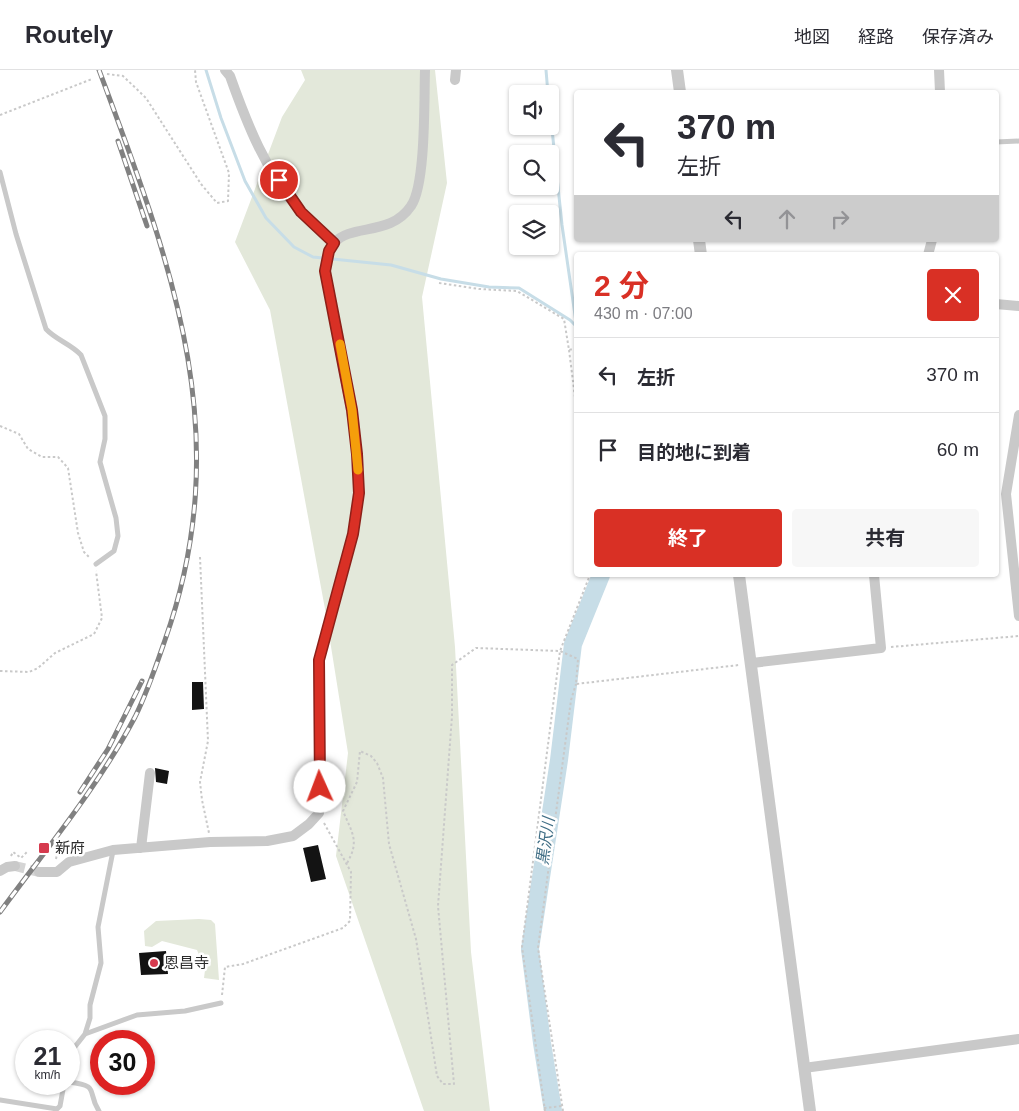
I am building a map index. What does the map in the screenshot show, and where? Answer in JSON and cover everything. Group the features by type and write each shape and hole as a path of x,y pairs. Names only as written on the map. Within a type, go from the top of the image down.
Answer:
{"street":[{"path":"225,70 230,76 258,147 284,189 301,212 334,243"},
{"path":"39,872 57,872 70,862 113,850 210,842 268,841 292,836 309,824 319,813 319,660 353,534 359,493 352,410 325,271 329,251 334,243 343,236 398,220 412,204 422,158 425,70"},
{"path":"677,70 680,90"},
{"path":"939,70 940,90"},
{"path":"999,304 1019,306"},
{"path":"1019,415 1006,494 1019,616"},
{"path":"740,577 810,1111"},
{"path":"752,663 881,648 874,577"},
{"path":"141,848 150,773"},
{"path":"0,871 7,867 15,866"},
{"path":"804,1068 1019,1039"}],"lane":[{"path":"999,142 1019,141"},
{"path":"0,172 16,234 46,328 52,336 75,348 81,355 105,416 105,440 100,462 116,518 118,536 114,551 96,564"},
{"path":"80,1040 85,1034 101,963 98,927 113,850"},
{"path":"85,1034 137,1015 185,1011 221,1003"},
{"path":"80,1083 86,1084 92,1090 99,1111"},
{"path":"0,1100 57,1109 60,1106 62,1095"}],"path":[{"path":"107,74 123,76 146,98 201,184 216,203 228,201 229,173 196,82 195,70"},
{"path":"0,114 92,79"},
{"path":"439,283 479,289 517,291 564,318 574,387"},
{"path":"570,350 574,349"},
{"path":"0,426 19,434 28,449 42,458 58,458 68,468 78,533 84,552 96,564 102,618 94,634 55,653 38,668 29,672 0,671"},
{"path":"200,557 208,741 200,782 210,842"},
{"path":"562,1106 546,1109 522,947 560,651 589,577"},
{"path":"881,648 1019,636"},
{"path":"347,863 354,852 356,842 343,811 357,782 360,751 371,756 378,764 383,778 389,844 416,939 437,1076 443,1084 454,1084 438,906 452,716 452,665 476,648 560,651 578,659 538,948 563,1111"},
{"path":"576,684 752,663"},
{"path":"221,1003 225,967 243,964 343,928 350,921 352,898 351,872 319,813"},
{"path":"55,866 59,844"}],"shaded area":[{"path":"301,70 435,70 447,183 422,297 455,647 471,952 490,1111 424,1111 336,856 348,753 325,609 270,310 235,242 282,117 305,80"},
{"path":"211,920 215,924 219,980 204,978 205,970 197,950 162,941 152,947 145,946 144,931 156,921"}],"building":[{"path":"192,682 203,682 204,709 192,710"},
{"path":"155,768 169,771 167,784 156,782"},
{"path":"318,845 326,879 311,882 303,848"},
{"name":"恩昌寺","path":"166,951 168,974 141,975 139,953"}],"waterway":[{"path":"206,70 221,118 245,181 266,218 294,247 313,257 391,265 441,279 489,287 519,288 574,324"},
{"name":"黒沢川","path":"546,70 547,85"},
{"name":"黒沢川","path":"553,135 562,225 574,308"},
{"name":"黒沢川","path":"553,1111 530,949 559,760 573,644 600,577"}],"tunnel":[{"path":"15,866 39,872"}],"railway":[{"path":"0,912 88,793 121,743 135,717 165,640 186,564 196,491 195,420 186,350 171,281 150,212 99,70"},
{"path":"118,141 147,226"},
{"path":"80,792 108,749 142,681"}],"slow traffic":[{"path":"340,344 352,410 358,470"}],"place":[{"name":"新府","path":"44,848"},
{"name":"恩昌寺","path":"154,963"}],"route":[{"path":"279,180 301,212 334,243 329,251 325,271 332,298 352,410 357,454 359,493 353,534 337,601 319,660 318,733 320,787"}]}
